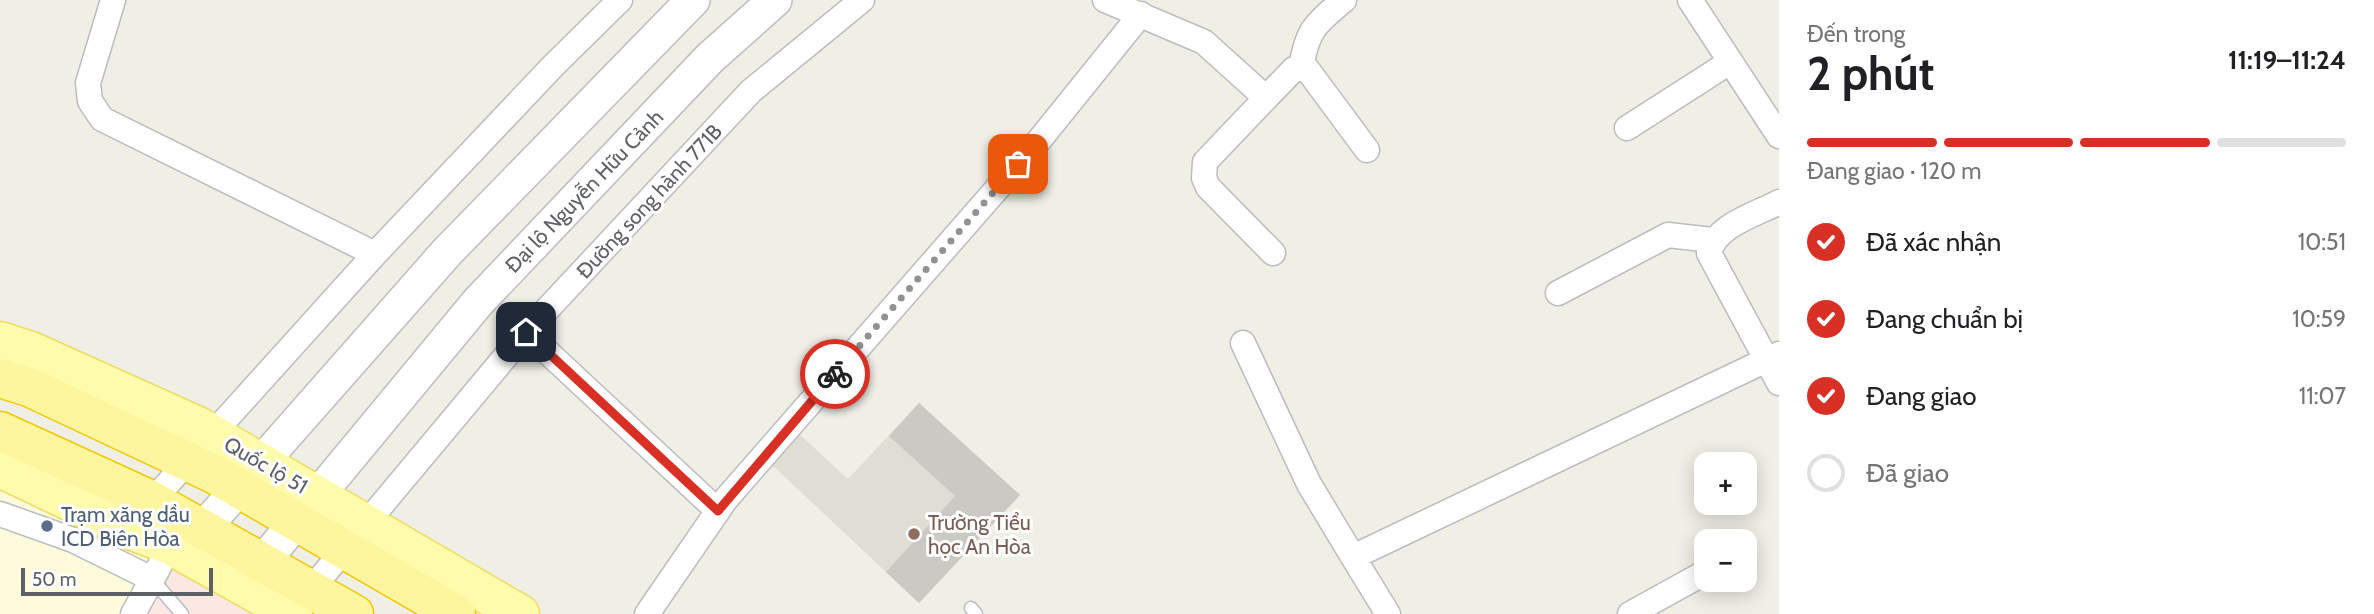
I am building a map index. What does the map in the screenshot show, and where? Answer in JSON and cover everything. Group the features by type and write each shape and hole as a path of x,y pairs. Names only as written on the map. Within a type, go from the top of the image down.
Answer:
{"highway":[{"name":"Quốc lộ 51","path":"0,377 29,387 186,461 250,475 356,535 456,614"},
{"path":"0,431 185,542 253,574 298,605 354,614"}],"main road":[{"path":"185,542 250,475 447,252 693,0"},
{"name":"Đại lộ Nguyễn Hữu Cảnh","path":"253,574 478,302 710,58 775,0"},
{"name":"Quốc lộ 51","path":"0,341 31,351 211,434 250,475"},
{"path":"0,468 141,515"},
{"name":"Quốc lộ 51","path":"356,535 520,614"}],"street":[{"path":"113,0 88,83 90,101 102,119 375,254"},
{"path":"141,515 186,461 375,254 553,66 620,0"},
{"name":"Đường song hành 771B","path":"298,605 526,332 751,91 862,0"},
{"path":"1105,0 1204,42 1266,97"},
{"path":"1301,68 1305,42 1312,26 1344,0"},
{"path":"1690,0 1779,136"},
{"path":"647,614 718,511 1037,143 1142,14"},
{"path":"1627,128 1730,62"},
{"path":"1273,253 1208,187 1203,178 1205,162 1294,69 1301,68 1307,69 1367,150"},
{"path":"1779,202 1720,232 1712,240 1709,253 1714,267 1772,358 1779,383"},
{"path":"1558,293 1668,235 1712,240"},
{"path":"526,332 718,511"},
{"path":"1243,343 1309,484 1388,614"},
{"path":"1353,557 1772,358"},
{"path":"0,513 73,540 152,579"},
{"path":"134,614 152,579 185,542"},
{"path":"1630,614 1694,579"}],"lane":[{"path":"152,579 182,614"}],"shaded area":[{"name":"Trường Tiểu học An Hòa","path":"919,403 1020,495 919,603 770,463 797,432 848,479"},
{"name":"Trạm xăng dầu ICD Biên Hòa","path":"0,483 156,555 123,614 0,614"},
{"path":"171,562 265,614 144,614"}],"building":[{"path":"919,403 1020,495 919,603 886,572 955,496 889,436"}],"way so far":[{"path":"835,374 1018,164"}],"place":[{"name":"Trạm xăng dầu ICD Biên Hòa","path":"47,526"},
{"name":"Trường Tiểu học An Hòa","path":"914,534"}],"route":[{"path":"526,332 718,511 835,374"}]}
